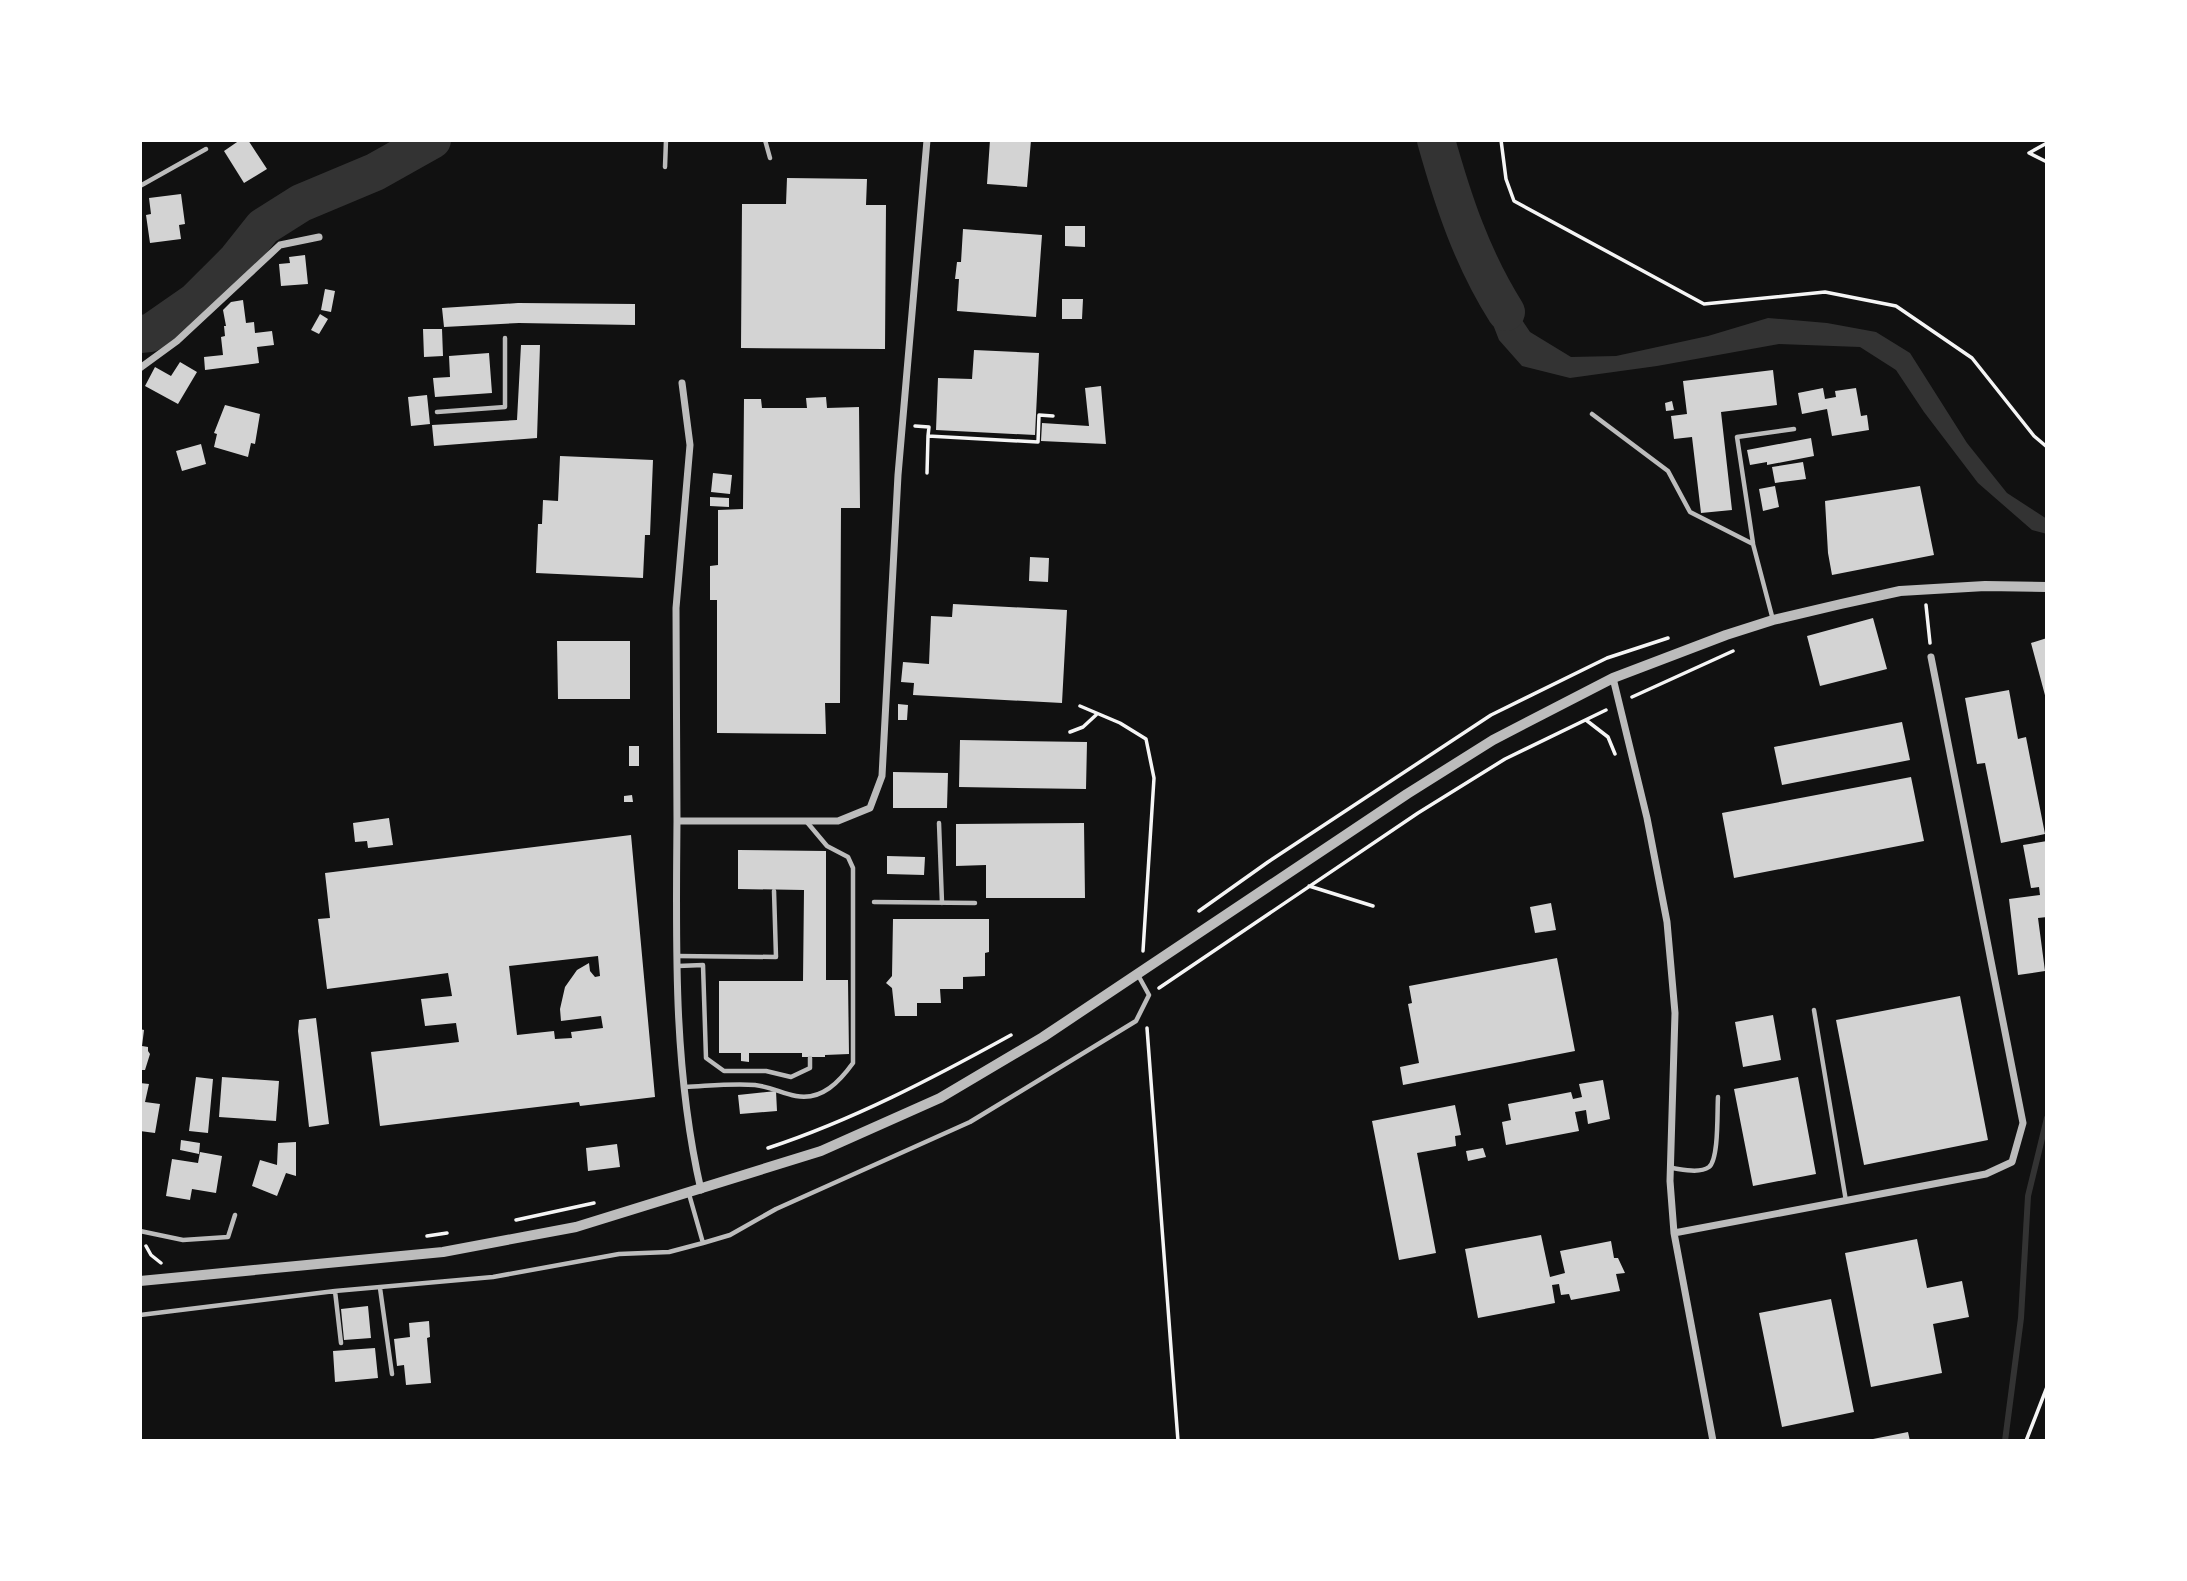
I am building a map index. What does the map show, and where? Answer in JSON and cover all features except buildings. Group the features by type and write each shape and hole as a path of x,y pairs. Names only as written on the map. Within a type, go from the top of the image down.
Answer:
{"street":[{"path":"677,821 838,821 870,808 882,776 898,475 927,140"},
{"path":"140,368 177,341 280,245 319,237"},
{"path":"682,383 690,445 676,608 677,1007 685,1087 701,1190"},
{"path":"140,1281 443,1252 576,1227 821,1151 940,1098 1043,1037 1407,794 1493,740 1613,678 1773,620 1900,592 1984,586 2047,587"},
{"path":"1674,1234 1986,1174 2012,1162 2023,1123 1931,657"},
{"path":"1613,678 1647,818 1667,922 1675,1013 1670,1167 1674,1234 1713,1441"}],"lane":[{"path":"665,167 666,140"},
{"path":"765,140 770,158"},
{"path":"140,186 206,149"},
{"path":"437,412 505,407 505,338"},
{"path":"1592,414 1668,471 1690,512 1753,544"},
{"path":"1773,620 1753,544 1737,437 1794,429"},
{"path":"685,1087 749,1085 771,1087 797,1096 813,1096 838,1084 853,1063 853,868 848,857 827,846 806,821"},
{"path":"939,823 942,903"},
{"path":"677,956 776,957 774,891"},
{"path":"874,902 975,903"},
{"path":"677,966 704,965 706,1059 724,1071 765,1071 791,1077 810,1068 810,1058"},
{"path":"140,1315 493,1277 619,1254 669,1252 730,1234 776,1209 970,1122 1136,1021 1149,995 1138,975"},
{"path":"1814,1010 1846,1201"},
{"path":"1670,1167 1700,1171 1709,1167 1715,1158 1718,1097"},
{"path":"689,1194 703,1243"},
{"path":"140,1231 183,1240 228,1237 235,1215"},
{"path":"380,1288 392,1374"},
{"path":"335,1292 341,1343"}],"path":[{"path":"1501,140 1506,179 1514,201 1704,304 1825,292 1896,306 1972,358 2034,436 2047,447"},
{"path":"2047,143 2029,153 2047,162"},
{"path":"928,436 1038,442 1040,415 1053,416"},
{"path":"903,426 929,427 927,472"},
{"path":"1913,606 1926,603 1931,657"},
{"path":"1149,995 1418,813 1505,759 1673,677 1734,651"},
{"path":"1080,706 1119,723 1146,739 1154,778 1143,951"},
{"path":"1070,732 1083,727 1096,715"},
{"path":"1586,720 1608,737 1616,756"},
{"path":"1309,886 1373,906"},
{"path":"1145,1006 1178,1441"},
{"path":"2026,1441 2047,1387"}],"shaded area":[{"path":"1485,265 1530,332 1571,357 1616,356 1708,336 1768,318 1827,323 1876,332 1910,353 1967,443 2007,493 2047,519 2047,534 2032,530 1978,483 1896,370 1860,347 1779,344 1657,366 1570,378 1522,366 1499,340 1473,273"}],"waterway":[{"path":"140,334 150,333 196,301 236,261 263,227 301,203 375,172 432,140"},
{"path":"1436,140 1465,229 1483,271 1506,312"},
{"path":"2005,1441 2021,1318 2028,1196 2047,1118"}]}
